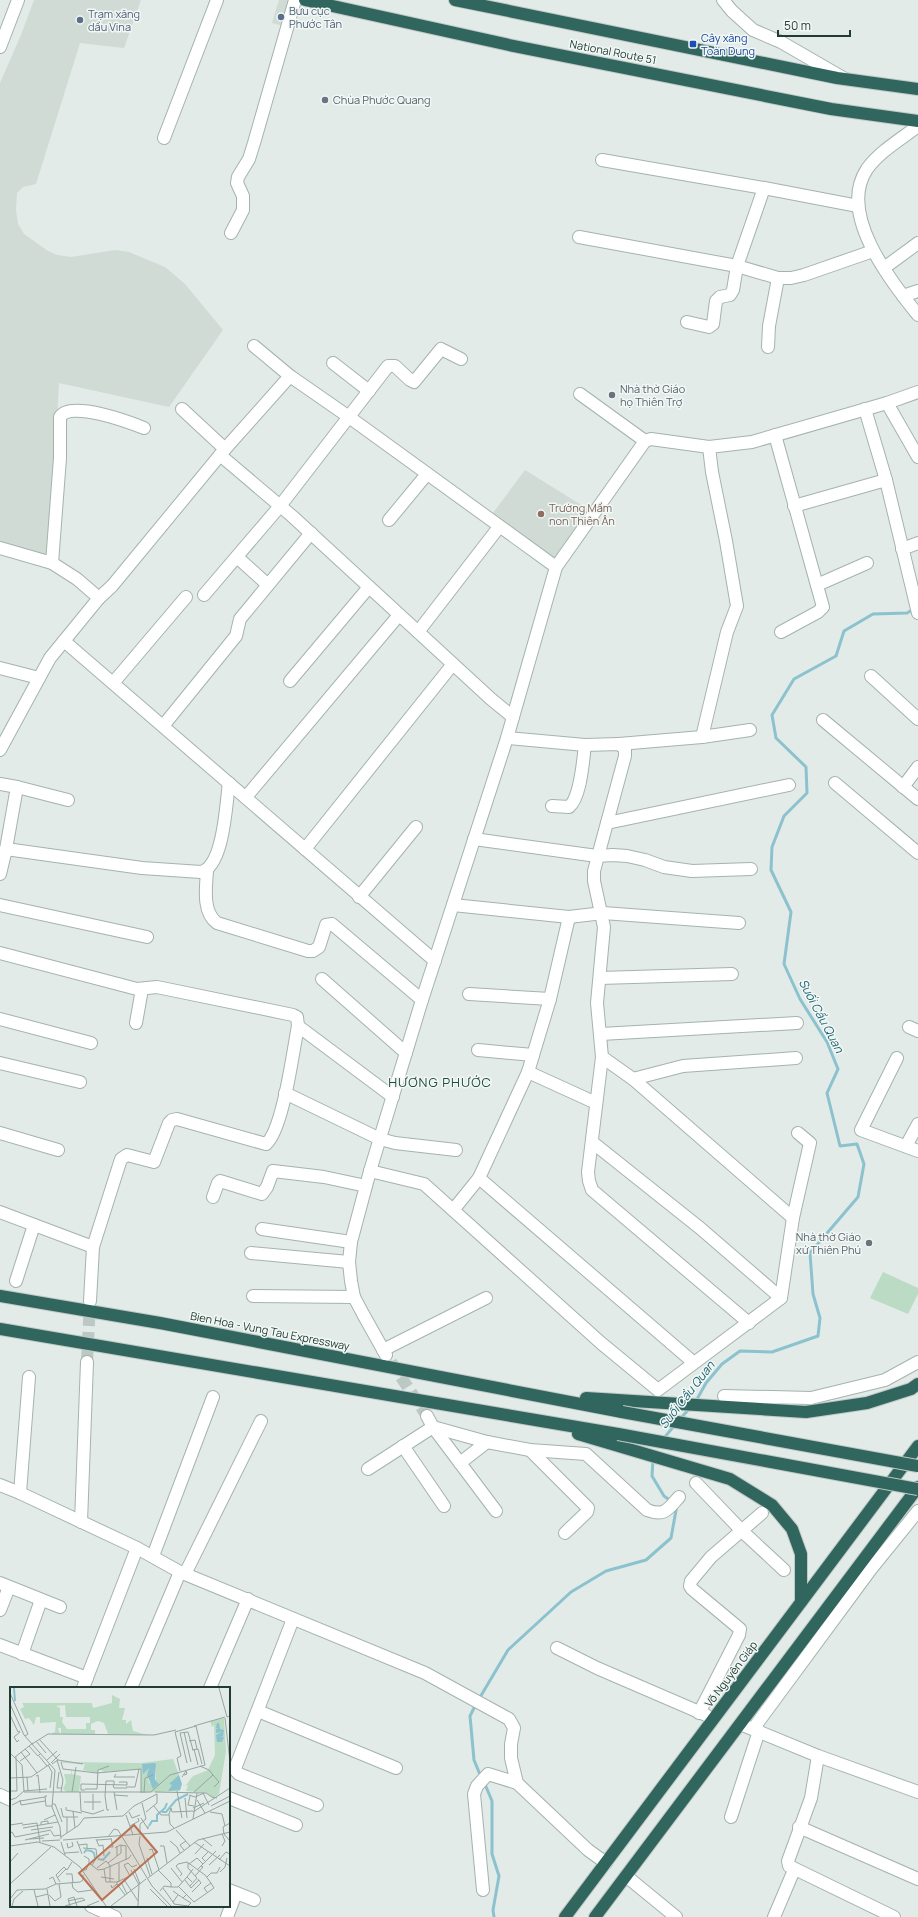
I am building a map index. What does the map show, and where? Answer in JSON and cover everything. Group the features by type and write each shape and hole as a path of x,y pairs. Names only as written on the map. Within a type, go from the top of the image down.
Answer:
{"highway":[{"name":"National Route 51","path":"306,0 509,45 823,108 918,121"},
{"name":"National Route 51","path":"455,0 845,79 918,89"},
{"name":"Bien Hoa - Vung Tau Expressway","path":"0,1296 160,1323 534,1394"},
{"path":"0,1329 618,1434 918,1488 595,1917"},
{"path":"534,1394 659,1404 806,1412 867,1403 911,1389 918,1384"},
{"path":"534,1394 622,1412 918,1466"},
{"path":"529,1419 730,1479 772,1505 792,1529 801,1554 800,1602"},
{"name":"Võ Nguyên Giáp","path":"565,1917 918,1446"}],"street":[{"path":"0,47 18,0"},
{"path":"164,138 217,0"},
{"path":"231,233 242,210 243,196 237,183 238,177 249,159 295,0"},
{"path":"723,0 732,11 753,30 781,42 845,79"},
{"path":"918,126 886,150 868,168 861,181 858,206 873,251 903,296 918,315"},
{"path":"602,160 858,206"},
{"path":"687,322 708,327 713,324 716,301 720,297 730,295 737,266 764,188"},
{"path":"579,237 737,266 778,278 791,278 873,251"},
{"path":"884,268 918,242"},
{"path":"768,347 769,326 778,278"},
{"path":"903,296 918,291"},
{"path":"254,346 290,376 556,567"},
{"path":"204,595 280,506 391,364 414,382 441,349 461,359"},
{"path":"334,363 370,391"},
{"path":"0,748 50,658 223,452 290,376"},
{"path":"486,1298 384,1352 354,1297 350,1281 349,1262 351,1242 370,1171 422,1000 507,738 556,567 646,441 651,439 709,447 752,442 887,403 918,392"},
{"path":"580,394 646,441"},
{"path":"887,403 918,457"},
{"path":"865,409 886,480 917,608"},
{"path":"182,410 223,452 280,506 490,699 513,717"},
{"path":"52,563 60,458 60,417 62,414 66,411 96,413 115,417 144,428"},
{"path":"775,435 823,607 818,612 781,632"},
{"path":"702,737 727,632 737,606 726,540 712,472 709,447"},
{"path":"389,520 427,474"},
{"path":"794,506 886,480"},
{"path":"418,632 499,527"},
{"path":"163,726 236,636 240,618 311,533"},
{"path":"902,549 918,543"},
{"path":"0,548 52,563 77,579 99,598"},
{"path":"236,557 268,585"},
{"path":"818,585 868,563"},
{"path":"290,681 369,587"},
{"path":"113,683 186,597"},
{"path":"246,797 399,615"},
{"path":"64,641 435,960"},
{"path":"305,849 453,664"},
{"path":"0,668 39,678"},
{"path":"871,676 918,719"},
{"path":"822,720 918,799"},
{"path":"507,738 585,745 619,744 702,737 750,730"},
{"path":"619,744 625,749 624,756 597,856 594,881 603,913 604,927 597,1003 602,1057 588,1172 592,1190 750,1323"},
{"path":"552,806 569,807 573,804 578,787 585,745"},
{"path":"903,787 918,767"},
{"path":"229,782 222,834 212,864 207,871 209,914 217,923 308,951 313,951 319,947 326,925 332,924 422,1000"},
{"path":"835,783 918,853"},
{"path":"0,784 68,800"},
{"path":"607,823 789,785"},
{"path":"0,874 6,849 16,788"},
{"path":"359,896 416,827"},
{"path":"474,839 597,856 627,856 646,860 664,868 692,871 752,869"},
{"path":"6,849 142,868 201,872 207,871"},
{"path":"0,905 147,937"},
{"path":"454,905 569,917 603,913 739,923"},
{"path":"454,1209 479,1178 528,1072 550,999 569,917"},
{"path":"0,953 142,989 157,987 297,1017 298,1026 285,1093 274,1135 266,1144 177,1119 172,1120 169,1123 154,1162 127,1155 124,1156 92,1247 90,1301"},
{"path":"600,978 732,974"},
{"path":"322,978 406,1053"},
{"path":"136,1023 142,989"},
{"path":"470,994 550,999"},
{"path":"0,1019 91,1043"},
{"path":"601,1034 797,1024"},
{"path":"298,1026 393,1097"},
{"path":"478,1050 533,1055"},
{"path":"602,1057 633,1080 793,1218"},
{"path":"633,1080 682,1066 796,1058"},
{"path":"897,1058 861,1130 906,1146 918,1152"},
{"path":"0,1063 80,1082"},
{"path":"528,1072 596,1103"},
{"path":"285,1093 380,1139 395,1143 456,1150"},
{"path":"906,1146 918,1124"},
{"path":"0,1133 58,1150"},
{"path":"370,1171 424,1184 454,1209 601,1344 658,1390 693,1362 750,1323 781,1298 793,1218 810,1143 798,1133"},
{"path":"592,1142 700,1228 781,1298"},
{"path":"213,1197 220,1181 262,1194 267,1187 270,1174 273,1171 324,1177 366,1186"},
{"path":"479,1178 693,1362"},
{"path":"0,1212 92,1247"},
{"path":"16,1280 34,1225"},
{"path":"262,1229 351,1242"},
{"path":"251,1253 349,1262"},
{"path":"253,1296 354,1297"},
{"path":"81,1522 87,1362"},
{"path":"724,1396 811,1398 885,1380 918,1362"},
{"path":"20,1493 29,1377"},
{"path":"153,1556 213,1397"},
{"path":"427,1416 433,1427 496,1511"},
{"path":"131,1687 182,1573 261,1421"},
{"path":"368,1468 433,1427 488,1442 530,1450 586,1454 647,1510 658,1514 664,1512 679,1497"},
{"path":"460,1463 488,1442"},
{"path":"403,1446 444,1506"},
{"path":"530,1450 588,1508 587,1512 565,1533"},
{"path":"696,1483 742,1531 784,1570"},
{"path":"0,1485 137,1548 182,1573 424,1673 484,1704 509,1719 512,1723 514,1728 511,1758 517,1783"},
{"path":"731,1816 756,1730 871,1569 918,1511"},
{"path":"699,1713 739,1635 740,1629 690,1586 698,1571 711,1556 762,1513"},
{"path":"0,1645 85,1683 137,1548"},
{"path":"0,1610 4,1585 60,1607"},
{"path":"22,1654 41,1600"},
{"path":"210,1687 248,1600"},
{"path":"293,1619 236,1766 236,1771 240,1774 317,1805"},
{"path":"557,1648 597,1668 699,1713 714,1718"},
{"path":"258,1711 396,1768"},
{"path":"740,1724 818,1756 918,1792"},
{"path":"818,1756 811,1798 799,1827 788,1861 788,1866 894,1917"},
{"path":"483,1890 479,1843 474,1809 474,1794 478,1786 488,1774 517,1783 588,1850 606,1863"},
{"path":"0,1795 10,1800"},
{"path":"230,1798 296,1824"},
{"path":"799,1827 918,1879"},
{"path":"774,1917 794,1870"},
{"path":"626,1876 676,1917"},
{"path":"230,1904 233,1892 254,1900"},
{"path":"227,1917 229,1907"},
{"path":"92,1910 115,1917"}],"shaded area":[{"path":"34,0 141,0 124,48 80,43 36,184 23,187 17,193 16,210 18,224 24,234 48,251 57,255 71,257 115,250 129,252 165,267 185,284 223,330 169,407 59,383 49,558 0,544 0,83 21,35"},
{"name":"Bưu cục Phước Tân","path":"279,0 291,0 284,26 272,23"},
{"name":"Trường Mầm non Thiên Ân","path":"525,470 591,511 555,563 490,517"}],"green space":[{"path":"883,1272 918,1288 918,1294 908,1314 870,1298"}],"waterway":[{"name":"Suối Cầu Quan","path":"696,1401 706,1383 722,1364 740,1351 772,1352 818,1336 820,1318 813,1294 810,1253 858,1197 864,1164 857,1144 840,1146 827,1093 838,1069 827,1042 800,999 784,964 791,912 771,870 772,847 784,816 807,793 806,767 776,738 772,715 794,679 836,656 844,631 873,614 907,613 914,609"},
{"name":"Suối Cầu Quan","path":"680,1419 690,1408"},
{"name":"Suối Cầu Quan","path":"663,1439 675,1425"},
{"name":"Suối Cầu Quan","path":"653,1459 652,1476 664,1496 671,1501"},
{"name":"Suối Cầu Quan","path":"479,1699 508,1650 571,1592 606,1571 646,1560 671,1538 677,1505"},
{"name":"Suối Cầu Quan","path":"476,1704 470,1716 474,1760 481,1777"},
{"name":"Suối Cầu Quan","path":"484,1782 492,1801 492,1854 499,1876 493,1910 494,1917"}],"tunnel":[{"path":"87,1362 90,1302"},
{"path":"391,1362 427,1416"}],"place":[{"name":"Bưu cục Phước Tân","path":"281,17"},
{"name":"Trạm xăng dầu Vina","path":"80,20"},
{"name":"Cây xăng Toàn Dung","path":"693,44"},
{"name":"Chùa Phước Quang","path":"325,100"},
{"name":"Nhà thờ Giáo họ Thiên Trợ","path":"612,395"},
{"name":"Trường Mầm non Thiên Ân","path":"541,514"},
{"name":"Nhà thờ Giáo xứ Thiên Phú","path":"869,1243"}],"district":[{"name":"HƯƠNG PHƯỚC","path":"440,1082"}]}
